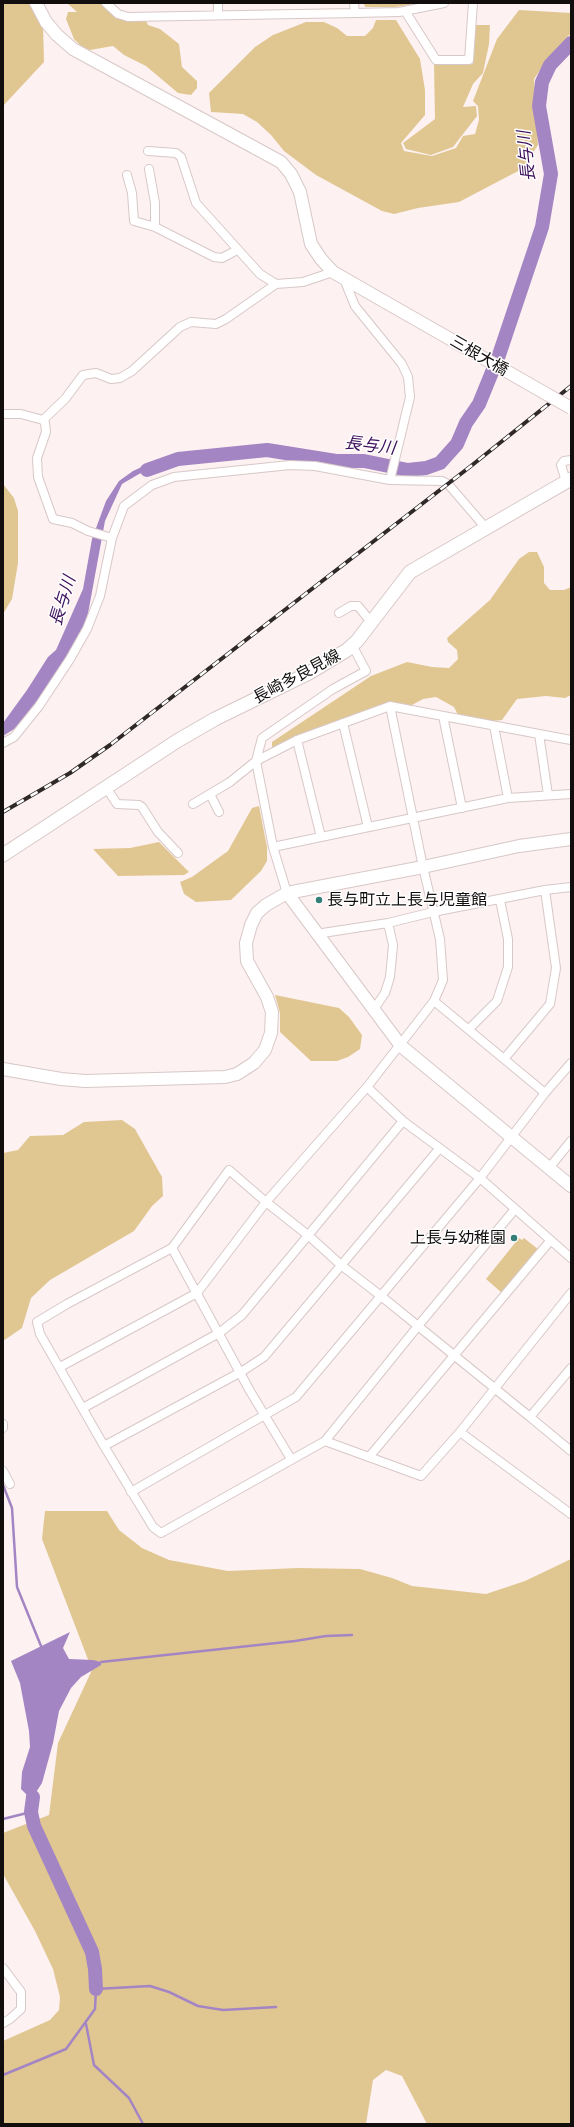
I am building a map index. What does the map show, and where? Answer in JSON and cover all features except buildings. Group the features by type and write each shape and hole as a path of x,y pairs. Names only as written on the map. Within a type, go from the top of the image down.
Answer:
{"main road":[{"name":"長崎多良見線","path":"3,855 190,734 309,673 352,645 410,572 485,527 569,480"}],"street":[{"name":"三根大橋","path":"36,3 46,22 57,36 73,49 281,162 291,174 300,192 311,244 321,259 333,272 571,408"},
{"path":"106,3 118,14 128,16 405,11 444,3"},
{"path":"218,3 218,15"},
{"path":"354,3 354,13"},
{"path":"405,11 436,60 469,60 473,3"},
{"path":"148,151 176,153 181,156 196,203 260,274 276,284"},
{"path":"149,169 155,203 156,226"},
{"path":"126,175 132,193 134,220 156,226 214,257 222,258 237,250"},
{"path":"42,420 65,399 83,375 96,374 111,379 120,378 132,371 180,327 191,322 216,324 276,284 303,282 333,272"},
{"path":"344,279 355,306 402,364 408,377 410,397 390,478"},
{"path":"3,414 21,414 42,420 45,423 46,432 37,458 38,477 53,519 72,523 88,531 111,538"},
{"path":"569,480 561,465 564,461 571,460"},
{"path":"3,743 14,737 39,706 70,659 87,629 100,596 111,538 124,506 152,485 174,478 290,465 315,466 390,478 432,480 448,484 485,527"},
{"path":"340,613 351,606 358,606 371,622"},
{"path":"352,645 366,670 333,689 262,738 256,761 273,847 286,893 401,1046 571,1186"},
{"path":"60,1367 197,1293 266,1202 367,1087 401,1046 434,1001 443,980 443,956 390,706"},
{"path":"193,804 230,782 256,761 297,740 390,706 571,740"},
{"path":"443,716 462,808"},
{"path":"344,723 368,827"},
{"path":"494,726 508,798"},
{"path":"539,734 548,795"},
{"path":"297,740 321,837"},
{"path":"106,787 117,804 139,805 142,807 158,832 178,853"},
{"path":"210,794 219,812"},
{"path":"273,847 508,798 571,794"},
{"path":"3,1069 61,1079 85,1081 225,1077 245,1070 254,1063 265,1050 270,1033 272,1012 267,997 247,961 248,935 257,913 266,905 286,893 423,867 519,846 571,839"},
{"path":"316,934 388,923 433,912 545,890 571,887"},
{"path":"504,1060 550,1004 556,968 545,890"},
{"path":"469,1029 497,1001 508,967 508,938 500,900"},
{"path":"374,1010 385,993 390,977 393,945 388,923"},
{"path":"434,1001 545,1093"},
{"path":"131,1492 296,1397 480,1178 545,1093 571,1063"},
{"path":"367,1087 403,1121 480,1178 571,1258"},
{"path":"83,1408 219,1333 242,1315 403,1121"},
{"path":"550,1168 571,1141"},
{"path":"104,1446 241,1372 264,1357 439,1149"},
{"path":"515,1209 418,1326 325,1441 161,1533 153,1527 131,1492 40,1334 37,1322 67,1304 172,1248 229,1170 309,1236 341,1265 381,1296 418,1326 454,1355 494,1388 530,1416 570,1449"},
{"path":"369,1457 550,1241"},
{"path":"172,1248 264,1415 291,1459"},
{"path":"325,1441 421,1476 460,1432 571,1292"},
{"path":"530,1416 571,1368"},
{"path":"460,1432 571,1514"},
{"path":"3,1471 10,1484"},
{"path":"3,1968 21,1992 21,2009 3,2023"}],"shaded area":[{"path":"3,3 39,3 43,26 44,62 3,106"},
{"path":"67,3 103,3 115,14 145,19 148,25 160,29 179,44 182,67 197,81 197,88 191,95 178,93 146,66 124,55 113,46 90,50 82,47 74,39 66,19 68,12 77,12"},
{"path":"364,3 423,3 395,7 365,7"},
{"path":"519,10 571,13 571,33 548,58 534,79 538,145 522,169 459,202 418,208 394,214 382,211 316,175 284,151 271,135 257,122 243,114 211,112 209,93 255,47 273,35 306,22 324,22 337,28 347,36 365,36 373,28 376,20 396,20 420,59 425,90 425,115 401,143 404,151 432,156 456,148 463,136 475,134 479,120 478,106 473,101 497,39"},
{"path":"475,25 490,25 489,44 483,73 473,84 463,107 476,106 477,116 453,147 431,155 406,149 403,143 435,119 434,64 473,64"},
{"path":"168,463 139,474 122,484 105,521 87,619 62,666 19,726 3,736 3,723 27,690 48,657 56,650 83,589 92,539 106,501 119,481 133,471 146,465"},
{"path":"3,484 14,498 18,511 18,563 12,599 3,614"},
{"path":"529,552 537,552 544,567 544,583 550,590 564,590 571,587 571,695 565,698 546,696 517,699 502,720 493,721 458,715 454,707 436,697 423,699 412,705 386,705 293,737 272,750 272,742 371,676 407,662 432,667 449,668 458,659 457,650 448,642 447,638 490,600 519,559"},
{"path":"259,806 267,847 267,861 261,871 231,900 196,902 184,894 180,882 192,877 228,851 252,808"},
{"path":"159,842 189,872 184,875 118,876 93,849 130,848"},
{"path":"275,995 339,1008 349,1017 362,1035 360,1049 348,1057 337,1061 311,1061 280,1032 280,1013"},
{"path":"122,1120 135,1129 162,1177 163,1196 152,1206 134,1231 50,1280 31,1298 22,1328 3,1341 3,1153 18,1150 30,1136 63,1135 84,1122"},
{"path":"519,1238 522,1240 524,1238 539,1250 502,1293 486,1279"},
{"path":"45,1511 107,1511 119,1530 142,1548 169,1560 228,1571 298,1568 360,1569 392,1578 412,1586 486,1594 525,1581 571,1559 571,2124 427,2124 402,2076 386,2070 373,2080 366,2124 3,2124 3,2041 50,2020 59,2010 60,1997 53,1969 35,1931 3,1874 3,1833 49,1815 58,1743 92,1670 42,1539"},
{"path":"70,1632 63,1648 69,1659 93,1660 101,1662 101,1665 81,1677 71,1688 59,1711 53,1743 42,1783 33,1797 28,1796 21,1789 22,1772 30,1747 29,1731 20,1683 11,1661"}],"waterway":[{"name":"長与川","path":"147,470 178,459 267,450 336,461 364,461 408,470 426,468 440,463 457,444 466,423 479,404 499,355 542,227 551,174 539,106 542,82 550,65 571,43"},
{"path":"3,1485 12,1508 17,1587 41,1646"},
{"path":"101,1662 295,1641 326,1636 352,1635"},
{"path":"33,1797 31,1812 34,1826 92,1952 96,1989"},
{"path":"3,1819 31,1812"},
{"path":"3,2075 66,2049 95,2009 96,1989 150,1986 169,1992 198,2006 223,2010 276,2007"},
{"path":"86,2024 94,2065 129,2098 143,2124"}],"railway":[{"path":"3,812 70,773 110,745 471,466 571,386"}],"place":[{"name":"長与町立上長与児童館","path":"319,900"},
{"name":"上長与幼稚園","path":"514,1238"}]}
